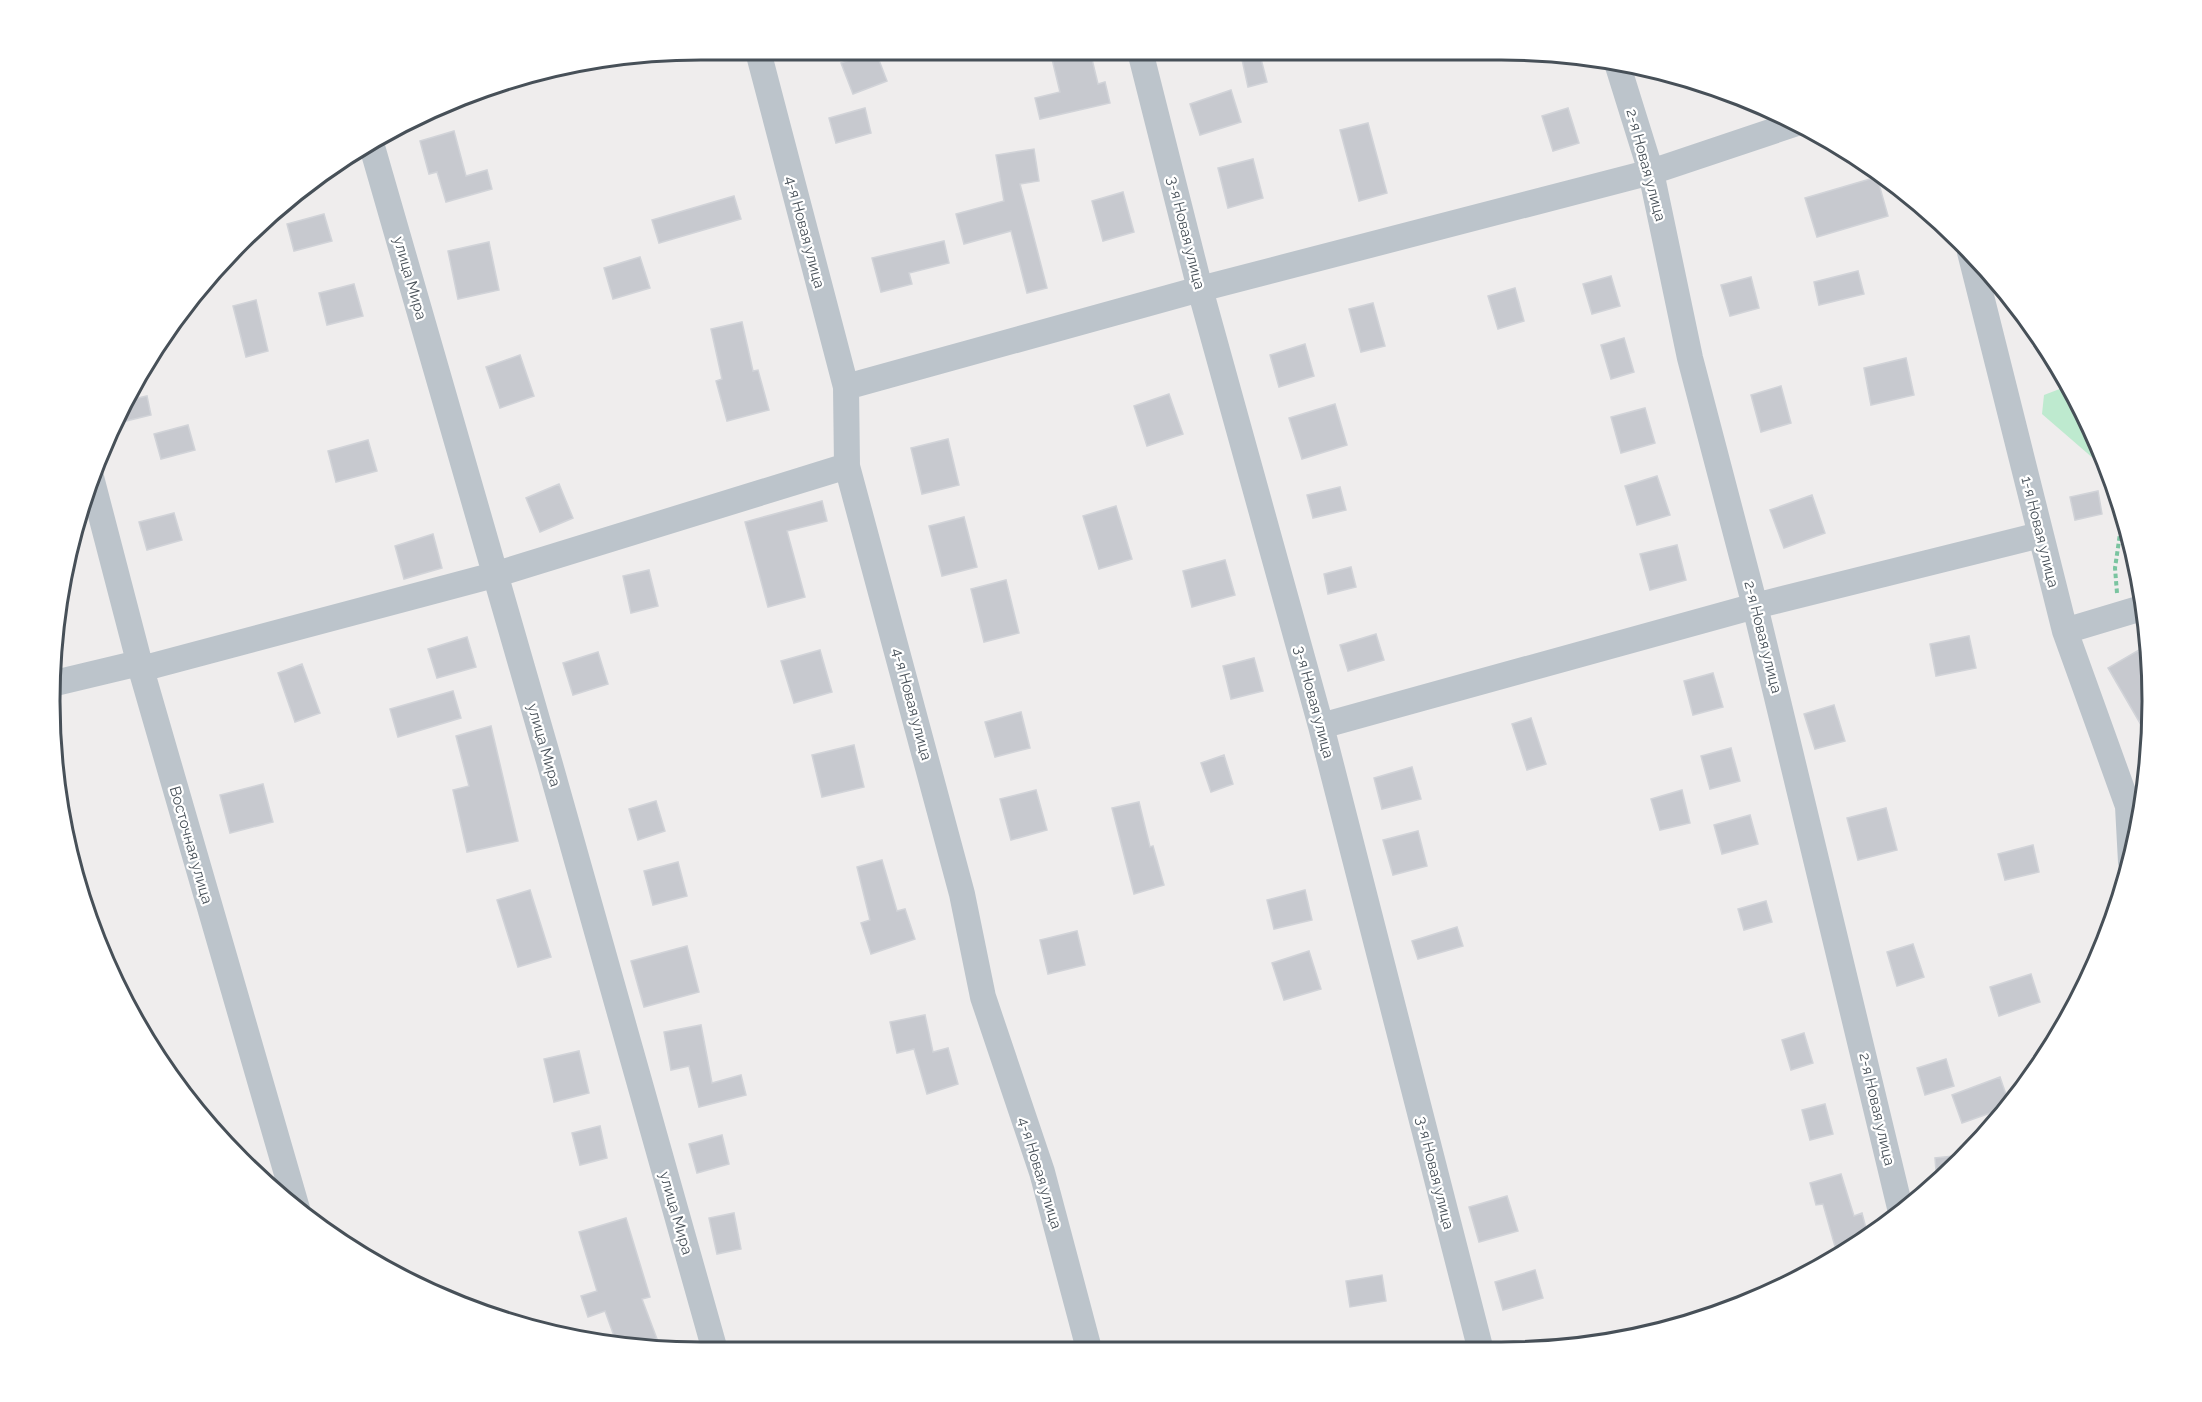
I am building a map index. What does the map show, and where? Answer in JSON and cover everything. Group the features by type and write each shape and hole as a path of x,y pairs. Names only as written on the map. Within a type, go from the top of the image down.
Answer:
{"street":[{"name":"4-я Новая улица","path":"760,60 846,387 847,466 959,882 984,997 1042,1172 1087,1342"},
{"name":"3-я Новая улица","path":"1142,60 1200,289 1321,726 1479,1342"},
{"name":"2-я Новая улица","path":"1619,71 1651,172 1690,358 1755,606 1899,1203"},
{"path":"846,387 1200,289 1651,172 1786,127"},
{"name":"улица Мира","path":"373,150 713,1342"},
{"name":"1-я Новая улица","path":"1974,269 2066,631 2132,812"},
{"path":"60,682 140,666 494,575 847,466"},
{"name":"Восточная улица","path":"95,492 140,666 293,1195"},
{"path":"1321,726 1755,606 2040,535"},
{"path":"2066,631 2136,609"}],"path":[{"path":"2119,614 2115,568 2120,535"}],"green space":[{"path":"2060,389 2076,417 2094,459 2042,414 2044,395"}],"building":[{"path":"849,60 879,60 887,81 853,94 841,63"},
{"path":"1052,60 1092,60 1098,84 1105,82 1110,103 1040,119 1035,98 1060,92"},
{"path":"1242,60 1261,60 1267,82 1248,87"},
{"path":"1231,90 1241,122 1200,135 1190,104"},
{"path":"865,108 871,133 836,143 829,118"},
{"path":"1568,108 1579,143 1553,151 1542,116"},
{"path":"1368,123 1387,193 1359,201 1340,130"},
{"path":"454,131 466,176 487,170 492,189 446,202 437,172 429,174 420,141"},
{"path":"1034,149 1039,181 1020,184 1047,288 1027,293 1011,231 964,244 956,214 1004,201 996,155"},
{"path":"1253,159 1263,198 1228,208 1218,168"},
{"path":"1872,178 1879,183 1888,216 1817,237 1805,198"},
{"path":"1123,192 1134,232 1103,241 1092,201"},
{"path":"734,196 741,219 659,243 652,220"},
{"path":"324,214 332,241 294,251 287,224"},
{"path":"944,241 949,263 909,273 912,284 881,292 872,258"},
{"path":"489,242 499,290 458,299 448,251"},
{"path":"640,257 650,288 613,299 604,268"},
{"path":"1858,271 1864,294 1819,305 1814,282"},
{"path":"1611,276 1620,306 1592,314 1583,284"},
{"path":"1751,277 1759,308 1730,316 1721,285"},
{"path":"354,284 363,316 327,325 319,293"},
{"path":"1515,288 1524,321 1498,329 1488,296"},
{"path":"256,300 268,351 246,357 233,306"},
{"path":"1373,303 1385,346 1361,352 1349,309"},
{"path":"742,322 753,371 758,370 769,410 727,421 716,381 722,379 711,329"},
{"path":"1624,338 1634,372 1611,379 1601,345"},
{"path":"1305,344 1314,376 1279,387 1270,355"},
{"path":"520,355 534,396 500,408 486,367"},
{"path":"1906,358 1914,395 1871,405 1864,368"},
{"path":"1781,386 1791,423 1761,432 1751,395"},
{"path":"1169,394 1183,434 1147,446 1134,406"},
{"path":"147,396 151,415 126,421 126,417 136,398"},
{"path":"1335,404 1347,445 1302,459 1289,418"},
{"path":"1645,408 1655,443 1621,453 1611,417"},
{"path":"188,425 195,450 161,459 154,434"},
{"path":"948,439 959,485 922,494 911,448"},
{"path":"368,440 377,471 336,482 328,451"},
{"path":"1657,476 1670,515 1637,525 1625,486"},
{"path":"559,484 573,518 540,532 526,498"},
{"path":"1340,487 1346,510 1313,518 1307,495"},
{"path":"2098,491 2102,514 2075,520 2070,497"},
{"path":"1812,495 1825,533 1784,548 1770,510"},
{"path":"822,501 827,521 787,531 805,597 768,607 745,522"},
{"path":"1116,506 1132,559 1099,569 1083,516"},
{"path":"174,513 182,540 147,550 139,522"},
{"path":"964,517 977,567 942,576 929,526"},
{"path":"433,534 442,568 404,579 395,546"},
{"path":"1677,545 1686,580 1650,590 1640,554"},
{"path":"1225,560 1235,595 1192,607 1183,571"},
{"path":"1351,567 1356,587 1328,594 1324,574"},
{"path":"649,570 658,606 631,613 623,576"},
{"path":"1006,580 1019,633 984,642 971,589"},
{"path":"1376,634 1384,660 1348,671 1340,645"},
{"path":"1969,636 1976,668 1936,676 1930,644"},
{"path":"467,637 476,667 437,678 428,649"},
{"path":"820,650 832,692 794,703 781,661"},
{"path":"2139,650 2140,652 2141,726 2108,668"},
{"path":"598,652 608,684 573,695 563,663"},
{"path":"1254,658 1263,691 1231,699 1223,666"},
{"path":"302,664 320,713 295,722 278,673"},
{"path":"1713,673 1723,707 1693,715 1684,681"},
{"path":"453,691 461,718 398,737 390,709"},
{"path":"1834,705 1845,741 1815,749 1804,714"},
{"path":"1021,712 1030,748 995,757 985,722"},
{"path":"1531,718 1546,764 1527,770 1512,724"},
{"path":"491,726 518,841 467,852 453,790 469,786 456,736"},
{"path":"854,745 864,787 822,797 812,755"},
{"path":"1731,748 1740,781 1710,789 1701,756"},
{"path":"1224,755 1233,784 1211,792 1201,763"},
{"path":"1412,767 1421,799 1382,809 1374,778"},
{"path":"263,784 273,822 230,833 220,795"},
{"path":"1036,790 1047,830 1011,840 1000,799"},
{"path":"1682,790 1690,823 1660,830 1651,799"},
{"path":"656,801 665,831 638,840 629,809"},
{"path":"1139,802 1150,847 1153,846 1164,885 1134,894 1112,808"},
{"path":"1886,808 1897,850 1858,860 1847,818"},
{"path":"1750,815 1758,844 1722,854 1714,825"},
{"path":"1418,831 1427,866 1393,875 1383,840"},
{"path":"2033,845 2039,872 2005,880 1998,854"},
{"path":"882,860 897,911 905,909 915,939 871,954 861,923 870,920 857,867"},
{"path":"678,862 687,896 653,905 644,871"},
{"path":"530,890 551,957 518,967 497,900"},
{"path":"1305,890 1312,920 1274,929 1267,900"},
{"path":"1766,901 1772,922 1744,930 1738,909"},
{"path":"1457,927 1463,946 1418,959 1412,941"},
{"path":"1077,931 1085,965 1048,974 1040,940"},
{"path":"1913,944 1924,977 1897,986 1887,952"},
{"path":"687,946 699,992 644,1007 631,961"},
{"path":"1309,951 1321,989 1284,1000 1272,963"},
{"path":"2031,974 2040,1002 1999,1016 1990,987"},
{"path":"925,1015 933,1052 948,1048 958,1084 927,1094 914,1049 897,1053 890,1022"},
{"path":"701,1025 712,1083 741,1075 746,1095 699,1107 689,1066 671,1070 664,1032"},
{"path":"1804,1033 1813,1063 1791,1070 1782,1040"},
{"path":"579,1051 589,1093 554,1102 544,1059"},
{"path":"1946,1059 1954,1086 1925,1095 1917,1068"},
{"path":"2000,1077 2006,1095 1993,1112 1962,1123 1952,1095"},
{"path":"1825,1104 1833,1134 1810,1140 1802,1110"},
{"path":"600,1126 607,1158 580,1165 572,1133"},
{"path":"722,1135 729,1164 697,1173 689,1144"},
{"path":"1952,1156 1936,1171 1935,1158"},
{"path":"1841,1174 1854,1216 1862,1213 1866,1228 1835,1248 1823,1204 1816,1205 1810,1183"},
{"path":"1507,1196 1518,1231 1479,1242 1469,1207"},
{"path":"734,1213 741,1249 717,1254 709,1218"},
{"path":"626,1218 650,1297 642,1299 658,1341 614,1337 605,1311 588,1317 581,1296 597,1291 579,1232"},
{"path":"1535,1270 1543,1298 1503,1310 1495,1282"},
{"path":"1382,1275 1386,1301 1350,1307 1346,1281"}]}
